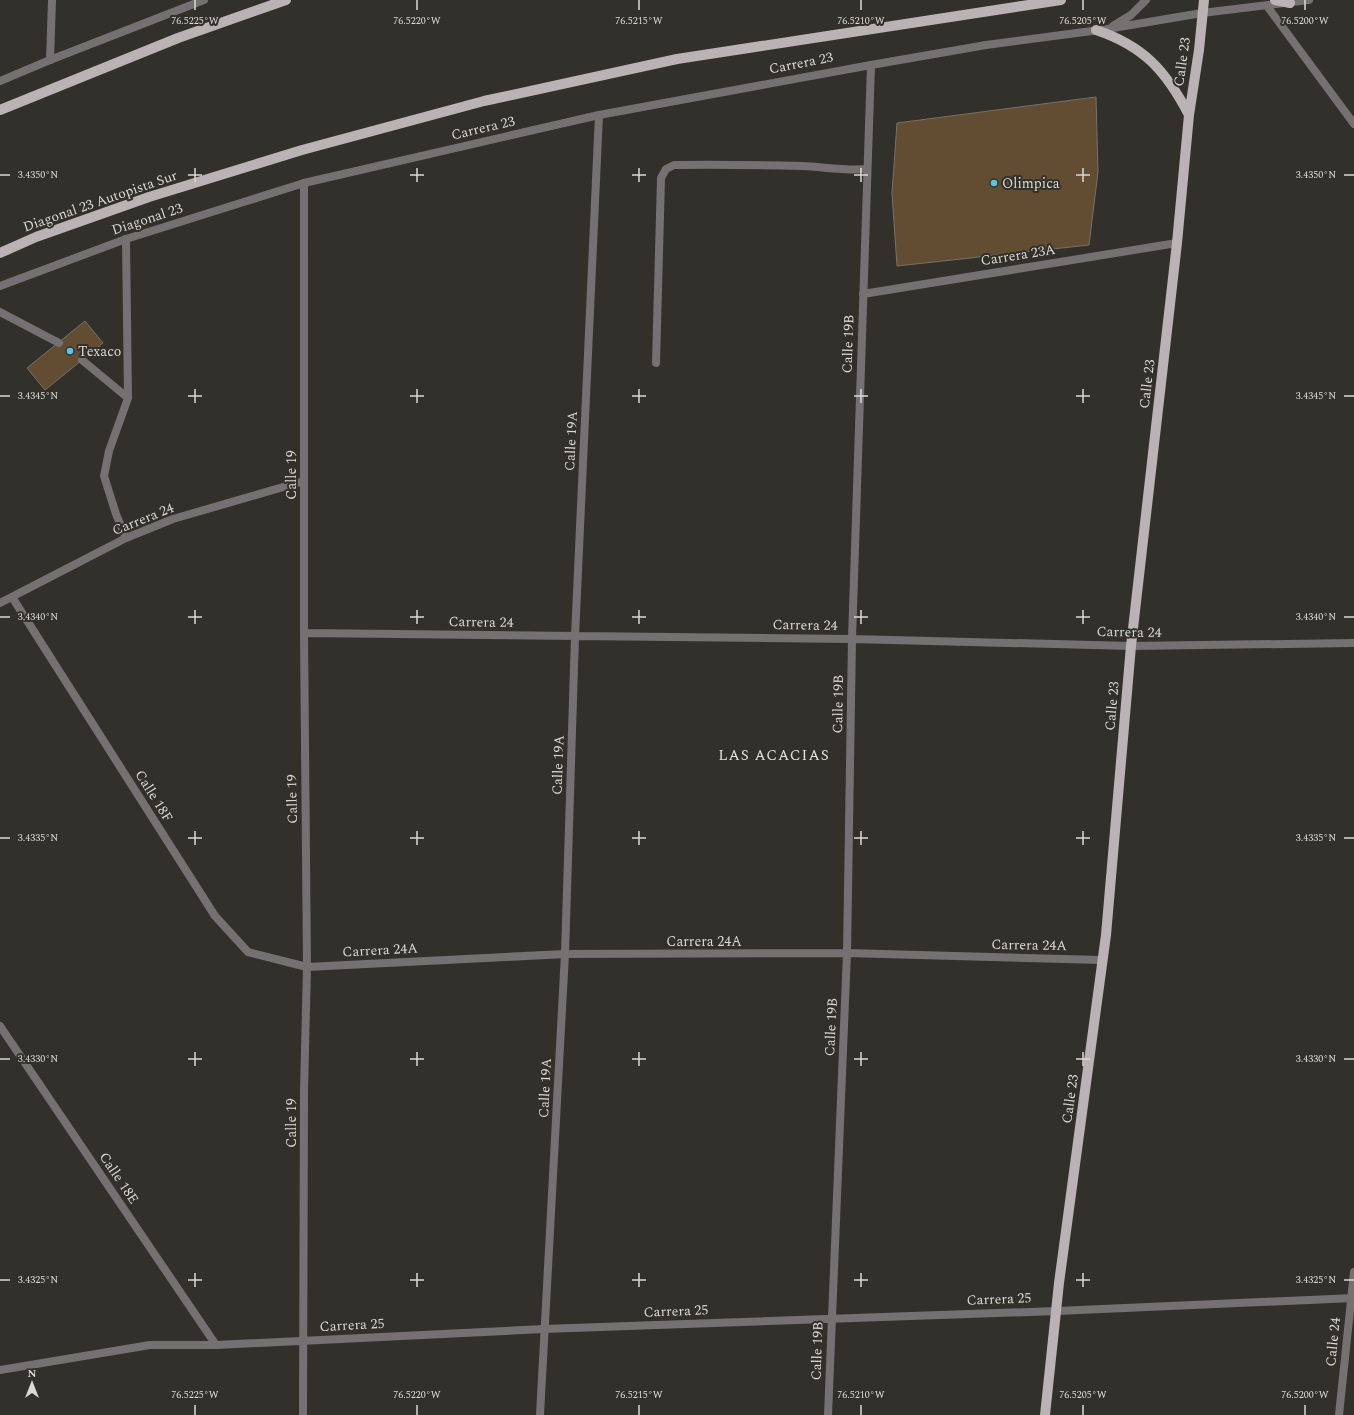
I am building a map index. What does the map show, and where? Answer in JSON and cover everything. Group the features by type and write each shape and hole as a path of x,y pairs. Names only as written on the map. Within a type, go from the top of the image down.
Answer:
{"main road":[{"path":"0,110 178,38 286,0"},
{"name":"Carrera 23","path":"302,150 484,101 677,59 1061,0"},
{"name":"Calle 23","path":"1044,1415 1102,960 1131,646 1178,243 1189,115 1199,50 1204,0"},
{"path":"1275,0 1290,3"},
{"path":"1096,30 1118,38 1143,54 1158,67 1168,79 1189,115"},
{"name":"Diagonal 23 Autopista Sur","path":"0,253 36,237 149,197 302,150"}],"street":[{"path":"50,60 52,0"},
{"path":"0,81 204,0"},
{"path":"1107,29 1118,24 1131,15 1146,0"},
{"name":"Carrera 23","path":"304,183 599,116 871,65 986,45 1107,29 1202,13 1309,0"},
{"path":"1267,6 1354,124"},
{"name":"Calle 19B","path":"828,1415 848,953 852,639 871,65"},
{"name":"Calle 19A","path":"540,1415 565,954 575,636 599,116"},
{"path":"656,363 661,178 666,169 674,165 743,164 855,170 867,169"},
{"name":"Diagonal 23","path":"0,286 126,239 304,183"},
{"name":"Calle 19","path":"303,1415 304,1091 307,967 304,633 304,183"},
{"path":"126,239 128,398 109,451 104,476 116,514 126,538"},
{"name":"Carrera 23A","path":"863,294 1178,243"},
{"path":"0,312 59,343"},
{"path":"82,360 128,398"},
{"name":"Carrera 24","path":"0,603 126,538 173,519 304,481"},
{"name":"Calle 18F","path":"12,597 215,916 248,952 307,967"},
{"name":"Carrera 24","path":"304,633 852,639 1131,646 1354,643"},
{"name":"Carrera 24A","path":"307,967 565,954 848,953 1102,960"},
{"name":"Calle 18E","path":"0,1026 216,1345"},
{"name":"Calle 24","path":"1339,1415 1353,1298 1354,1272"},
{"name":"Carrera 25","path":"0,1370 150,1346 216,1345 544,1329 1353,1298"}],"building":[{"name":"Olimpica","path":"1096,97 1098,172 1089,245 897,266 892,193 897,123"},
{"name":"Texaco","path":"85,321 103,343 45,390 27,368"}],"place":[{"name":"Olimpica","path":"994,183"},
{"name":"Texaco","path":"70,351"}],"district":[{"name":"LAS ACACIAS","path":"774,755"}]}
